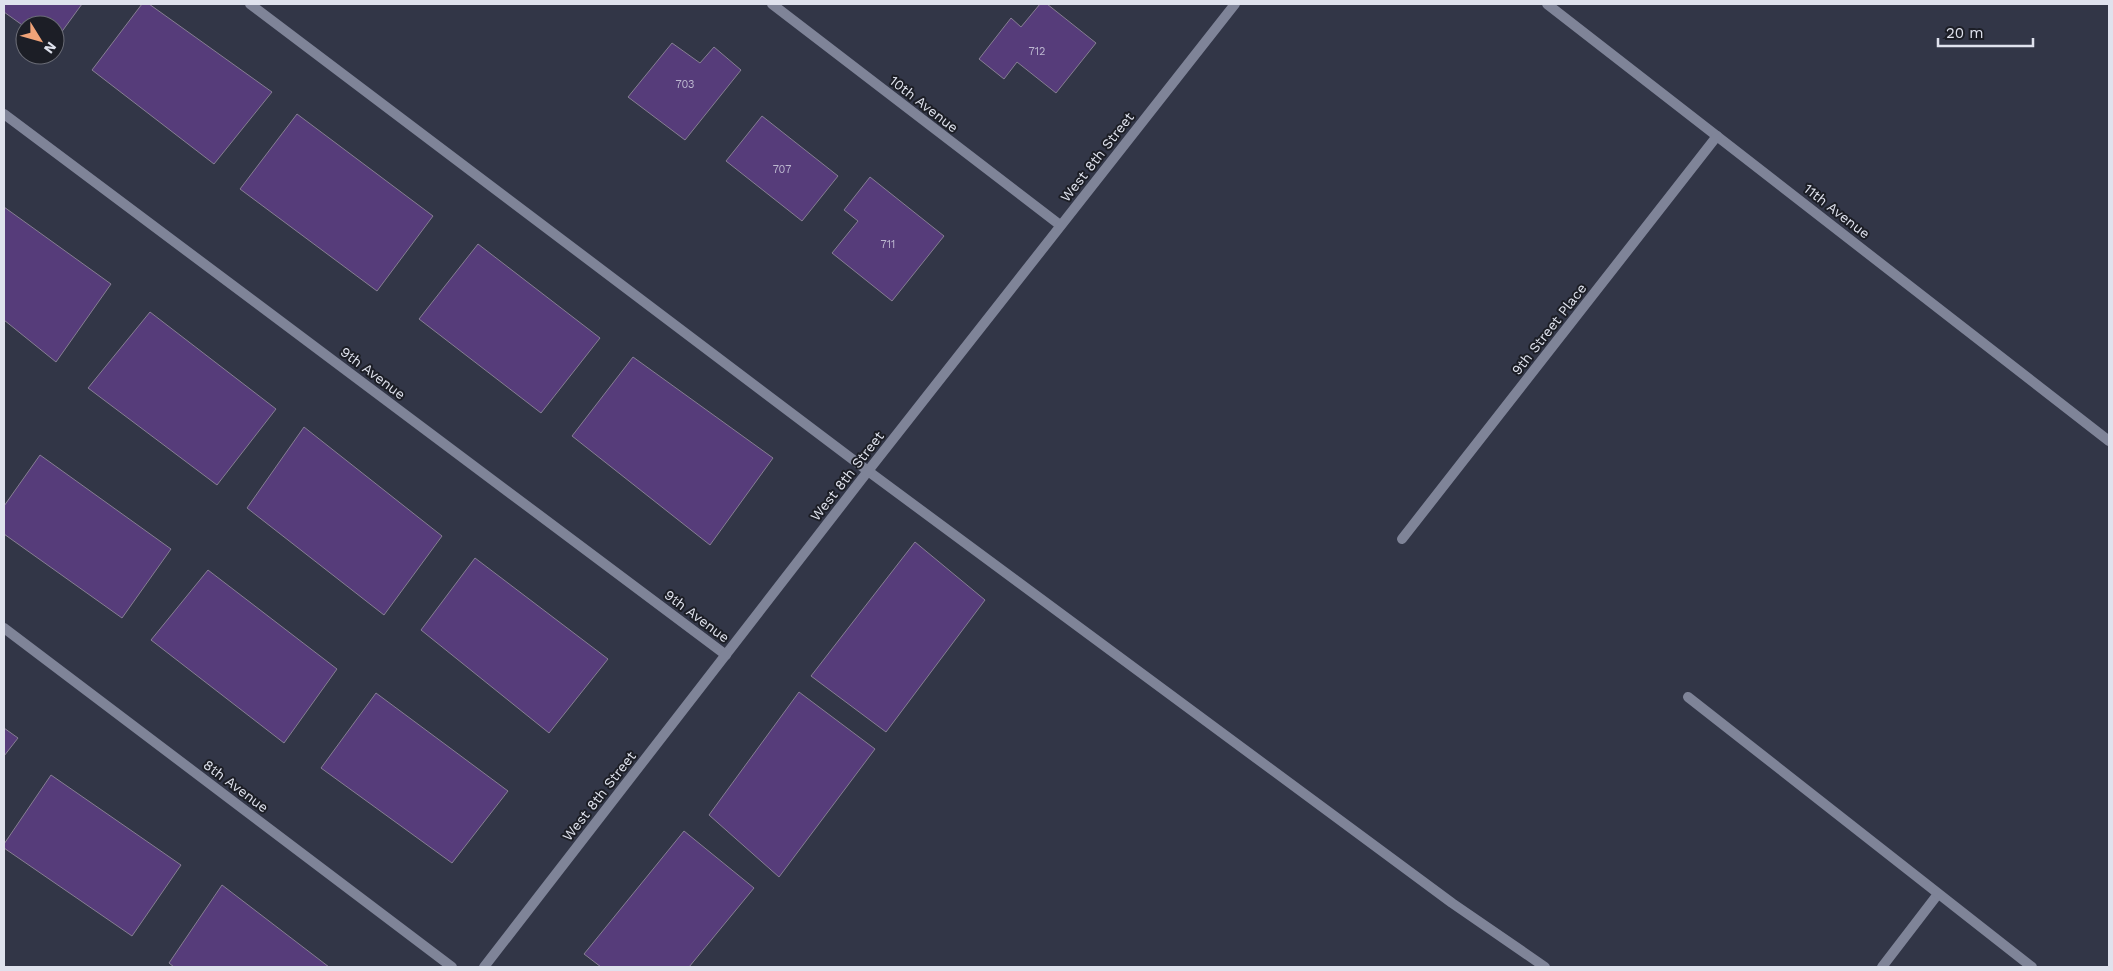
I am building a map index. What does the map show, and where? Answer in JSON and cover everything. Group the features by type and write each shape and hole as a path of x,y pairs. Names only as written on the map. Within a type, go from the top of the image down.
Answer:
{"street":[{"path":"250,4 868,471 1452,903 1545,967"},
{"name":"10th Avenue","path":"772,4 1060,225"},
{"name":"West 8th Street","path":"484,967 868,471 1235,4"},
{"name":"11th Avenue","path":"1547,4 2109,441"},
{"name":"9th Avenue","path":"4,114 726,655"},
{"name":"9th Street Place","path":"1402,539 1718,136"},
{"name":"8th Avenue","path":"4,628 452,967"},
{"path":"1688,698 2032,967"},
{"path":"1882,967 1938,894"}],"building":[{"path":"4,4 82,4 65,27 65,15 15,15 15,20 4,12"},
{"path":"142,4 149,4 272,92 214,164 92,70"},
{"path":"1040,4 1047,4 1096,43 1056,93 1017,62 1004,79 979,59 1011,18 1021,27"},
{"path":"672,43 700,63 714,47 741,70 685,140 628,97"},
{"path":"297,114 433,216 377,291 240,189"},
{"path":"762,116 838,176 802,221 726,161"},
{"path":"870,177 944,236 892,301 832,253 858,221 844,210"},
{"path":"4,207 111,284 56,362 4,320"},
{"path":"478,244 600,338 541,413 419,319"},
{"path":"150,312 276,409 217,485 88,388"},
{"path":"633,357 773,458 710,545 572,436"},
{"path":"304,427 442,536 384,615 247,508"},
{"path":"40,455 171,549 122,618 4,534 4,506"},
{"path":"915,542 985,600 886,732 811,676"},
{"path":"475,558 608,659 549,733 421,630"},
{"path":"208,570 337,669 284,743 151,640"},
{"path":"799,692 875,749 779,877 709,815"},
{"path":"376,693 508,791 452,863 321,768"},
{"path":"4,728 18,738 4,756"},
{"path":"51,775 181,865 132,936 4,848 4,844"},
{"path":"684,831 754,888 689,967 601,967 584,954"},
{"path":"222,885 329,967 174,967 169,963"}]}
